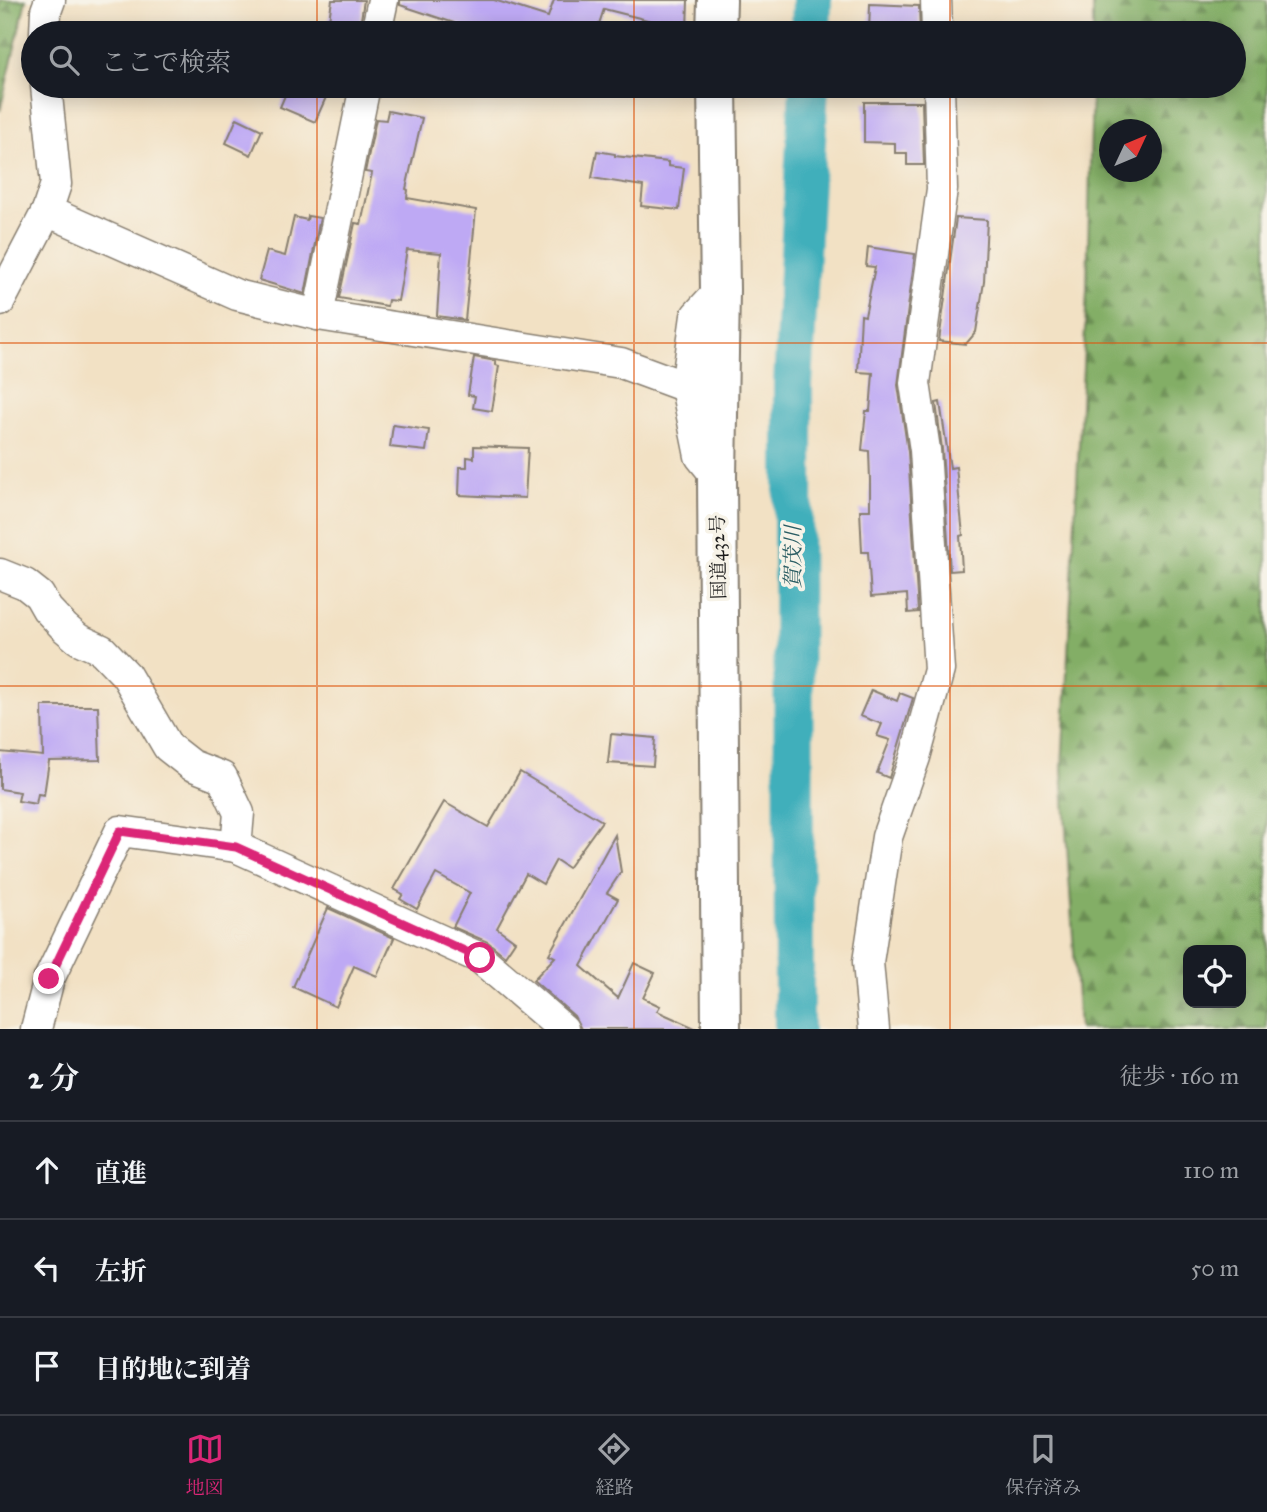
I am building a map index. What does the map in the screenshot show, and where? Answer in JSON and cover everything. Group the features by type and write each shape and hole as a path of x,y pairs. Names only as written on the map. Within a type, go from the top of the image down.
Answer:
{"highway":[{"path":"716,21 717,0"},
{"name":"国道432号","path":"717,98 721,1029"}],"street":[{"path":"46,21 50,0"},
{"path":"379,21 383,0"},
{"path":"936,0 937,21"},
{"path":"0,301 47,211 56,184 47,98"},
{"path":"318,315 363,98"},
{"path":"874,1029 867,961 887,837 915,757 939,670 925,450 915,383 942,189 939,98"},
{"path":"47,211 237,295 318,315 621,363 686,387"},
{"path":"718,477 700,456 686,387 696,316 720,290"},
{"path":"0,574 25,584 39,595 47,609 65,628 78,639 102,650 126,675 168,747 191,765 222,777 239,813 236,847"},
{"path":"36,1029 49,979 120,831 236,847 480,958 563,1029"}],"green space":[{"path":"0,0 26,0 21,21 0,111"},
{"path":"1093,0 1267,0 1267,1029 1079,1029 1062,769 1087,290 1092,98 1246,98 1246,21 1093,21"}],"building":[{"path":"332,0 364,0 361,21 329,21"},
{"path":"400,0 494,0 548,17 554,0 688,0 687,21 651,21 604,9 600,21 448,21 400,5"},
{"path":"870,4 919,6 920,21 869,21"},
{"path":"284,98 326,98 315,122 280,107"},
{"path":"864,102 922,102 924,165 907,165 907,153 895,153 895,143 864,142"},
{"path":"388,111 422,118 406,189 407,198 476,210 465,320 437,316 441,253 407,250 398,301 388,300 387,306 339,298 355,223 361,224 372,173 365,172 376,119 386,120"},
{"path":"237,118 262,130 251,155 226,143"},
{"path":"597,151 615,156 668,162 668,166 684,168 679,210 641,206 643,186 592,178"},
{"path":"308,216 320,218 305,294 259,280 267,251 285,256 294,217 307,220"},
{"path":"956,218 987,220 984,282 976,332 966,344 939,341"},
{"path":"868,247 915,254 898,385 908,452 918,612 908,613 907,594 871,597 868,552 862,552 860,510 870,510 870,480 869,451 862,450 866,411 870,411 873,373 858,372 861,315 865,316 875,267 866,266"},
{"path":"474,357 496,361 499,366 492,411 473,408 475,396 468,395"},
{"path":"940,402 950,468 956,467 963,535 960,536 962,570 950,571 942,449 936,403"},
{"path":"393,425 429,430 426,451 390,447"},
{"path":"474,446 528,448 525,498 459,495 460,467 467,467 467,457 474,458"},
{"path":"871,690 897,701 900,693 913,698 889,778 877,773 890,740 877,736 882,724 860,716"},
{"path":"42,706 98,706 100,760 49,761 44,795 38,794 36,804 18,801 20,792 0,789 0,752 43,756"},
{"path":"611,734 655,738 653,766 608,763"},
{"path":"520,772 602,821 568,868 556,860 543,884 526,874 497,928 515,941 505,956 488,942 453,927 470,893 436,874 417,909 400,899 403,894 394,889 444,802 488,827"},
{"path":"615,835 621,872 607,893 618,899 581,966 618,998 634,963 655,973 643,998 660,1006 657,1011 697,1029 581,1029 574,1016 533,980 555,957 549,954"},
{"path":"328,908 394,938 377,976 354,966 336,1007 293,987"}],"waterway":[{"name":"賀茂川","path":"811,21 812,0"},
{"name":"賀茂川","path":"794,1029 793,385 808,98"}],"route":[{"path":"49,979 120,831 236,847 480,958"}]}
